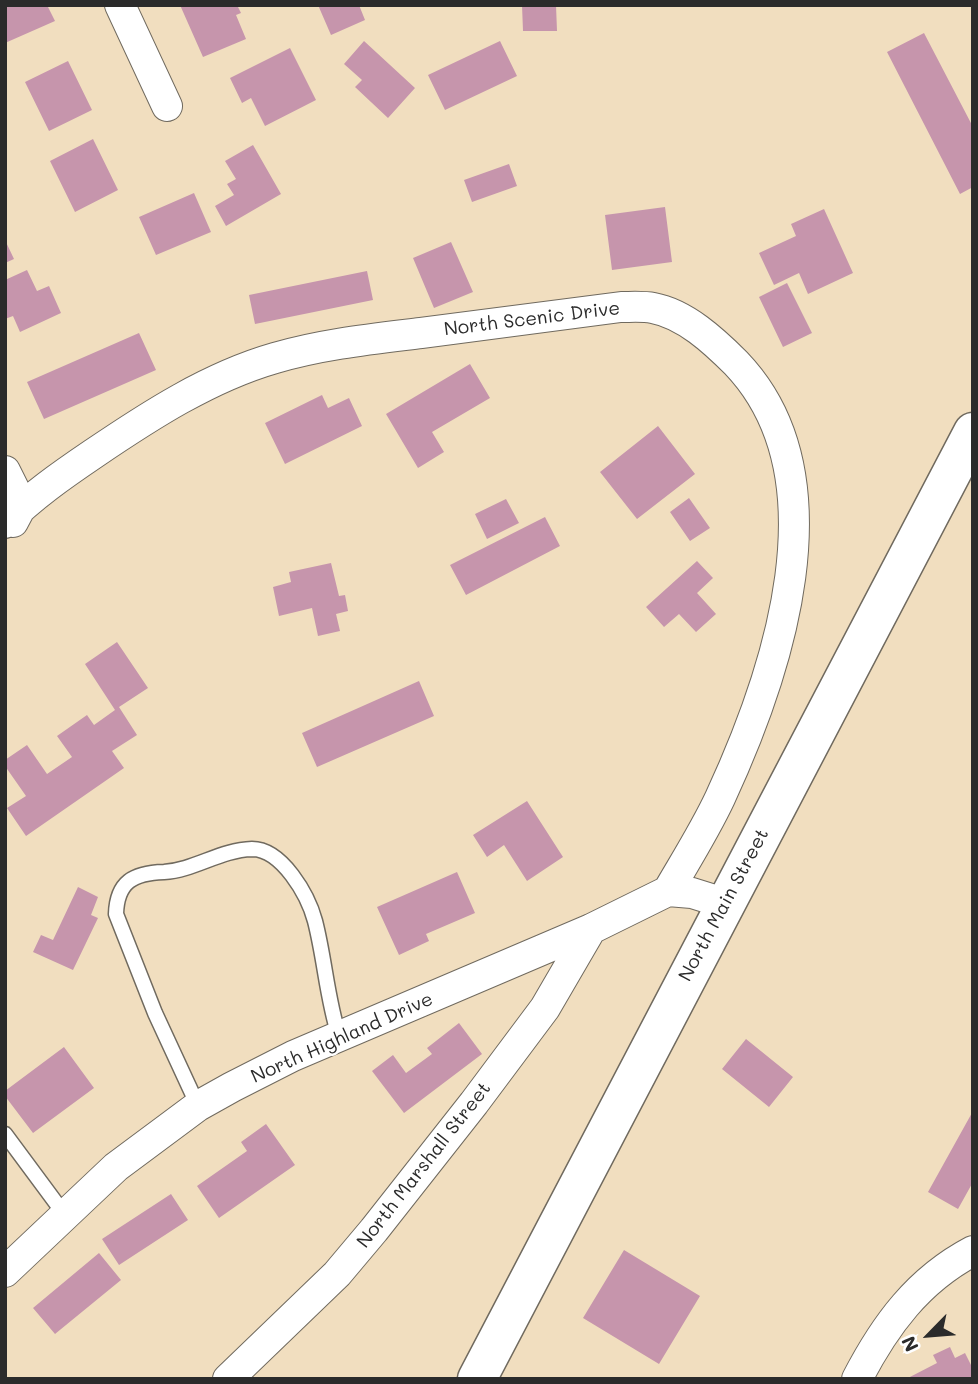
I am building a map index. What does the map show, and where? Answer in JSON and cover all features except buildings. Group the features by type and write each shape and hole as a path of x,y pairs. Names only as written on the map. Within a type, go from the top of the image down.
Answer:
{"main road":[{"name":"North Main Street","path":"477,1379 973,432"}],"street":[{"path":"120,5 167,106"},
{"name":"North Scenic Drive","path":"14,514 127,431 236,370 275,358 324,345 621,307 653,308 676,317 700,331 723,350 745,373 763,401 786,453 792,485 793,517 790,584 776,642 754,713 719,798 668,891"},
{"path":"5,471 14,514 5,538"},
{"path":"668,891 692,893 724,904"},
{"name":"North Highland Drive","path":"5,1272 116,1167 198,1106 293,1056 592,929 668,891"},
{"name":"North Marshall Street","path":"228,1379 337,1273 374,1230 545,1008 592,929"},
{"path":"857,1379 884,1330 904,1305 941,1270 973,1251"}],"lane":[{"path":"198,1106 133,961 116,914 117,897 125,883 138,876 181,871 223,854 254,849 277,858 297,882 314,919 331,1010 340,1037"},
{"path":"5,1133 65,1214"}]}
